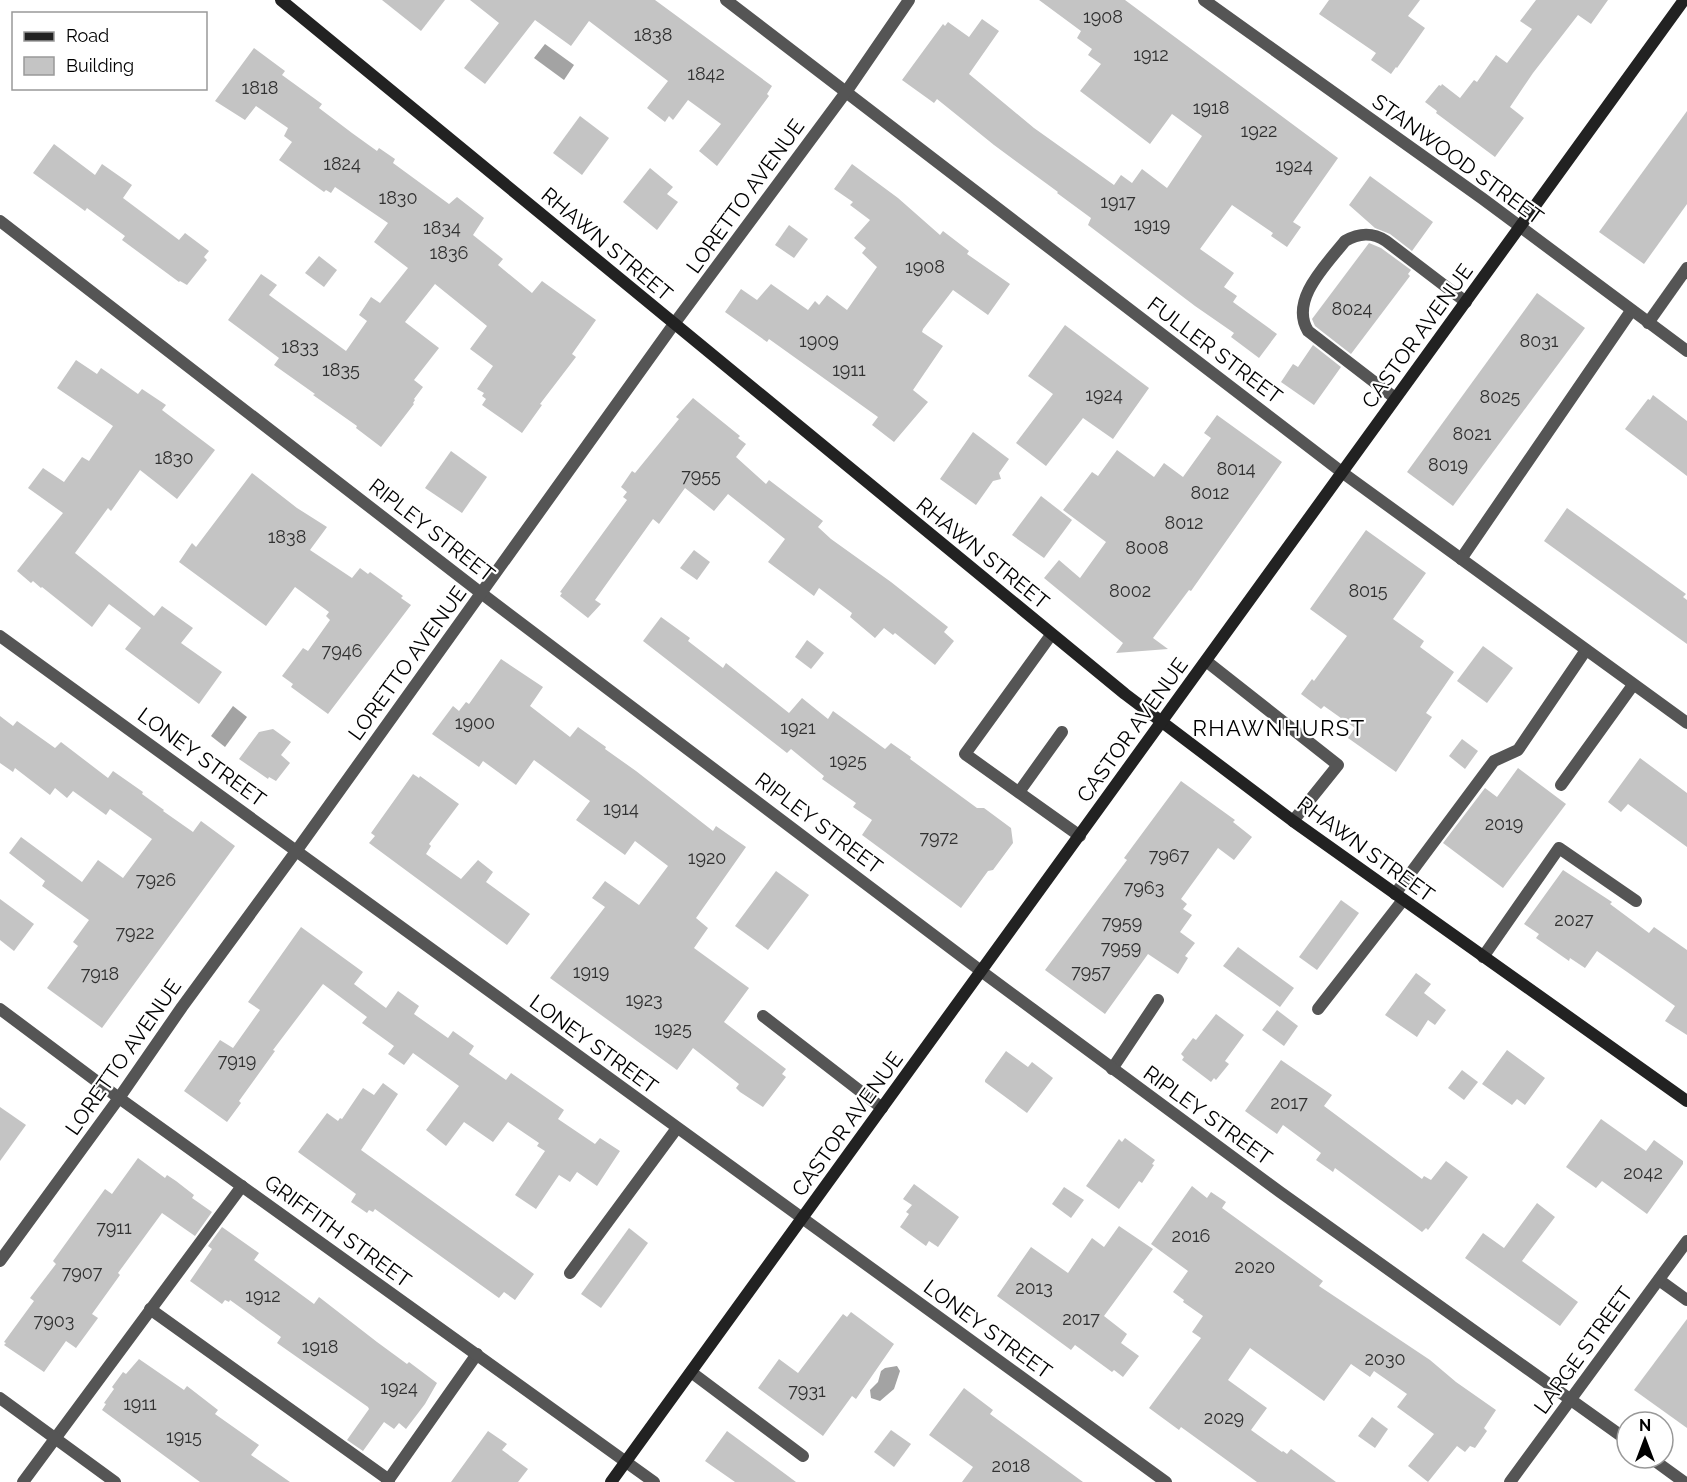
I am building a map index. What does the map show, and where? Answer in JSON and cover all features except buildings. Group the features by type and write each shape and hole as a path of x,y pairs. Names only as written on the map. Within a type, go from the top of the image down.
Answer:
{"main road":[{"name":"RHAWN STREET","path":"281,0 1051,635 1162,723 1293,821 1687,1101"},
{"name":"CASTOR AVENUE","path":"611,1482 1684,0"}],"street":[{"name":"FULLER STREET","path":"726,0 1343,473 1687,723"},
{"name":"LORETTO AVENUE","path":"0,1261 674,324 846,92 909,0"},
{"name":"STANWOOD STREET","path":"1204,0 1520,227 1687,351"},
{"name":"RIPLEY STREET","path":"0,221 481,593 981,971 1280,1192 1615,1431"},
{"path":"1395,398 1308,331 1304,305 1306,291 1345,241 1354,235 1368,234 1377,235 1386,241 1466,302"},
{"path":"1648,323 1687,268"},
{"path":"1461,559 1631,311"},
{"path":"1051,635 965,754 1080,836"},
{"name":"LONEY STREET","path":"0,636 1166,1482"},
{"path":"1318,1009 1494,761 1518,750 1586,650"},
{"path":"1206,661 1338,765 1293,821"},
{"path":"1561,785 1633,685"},
{"path":"1019,792 1062,732"},
{"path":"1483,957 1559,848 1636,901"},
{"path":"1112,1069 1158,1000"},
{"name":"GRIFFITH STREET","path":"0,1009 119,1098 654,1482"},
{"path":"763,1016 882,1108"},
{"path":"570,1273 677,1128"},
{"path":"23,1482 242,1186"},
{"name":"LARGE STREET","path":"1510,1482 1687,1241"},
{"path":"1659,1280 1687,1300"},
{"path":"150,1309 388,1481 477,1354"},
{"path":"691,1372 803,1456"},
{"path":"0,1398 115,1482"},
{"path":"1668,1470 1684,1482"}],"shaded area":[{"path":"545,44 574,65 564,80 534,58"},
{"path":"233,706 247,717 225,747 211,736"},
{"path":"897,1366 900,1371 894,1389 880,1401 871,1398 870,1390 878,1382 881,1371"}],"district":[{"name":"RHAWNHURST","path":"1279,728"}]}
